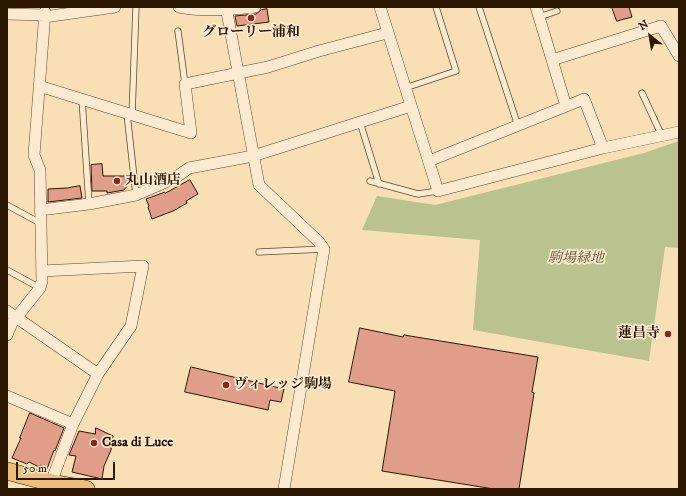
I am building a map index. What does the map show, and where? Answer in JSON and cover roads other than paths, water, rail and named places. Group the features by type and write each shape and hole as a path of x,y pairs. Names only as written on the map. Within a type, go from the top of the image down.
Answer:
{"main road":[{"path":"7,471 50,486 86,489"}],"street":[{"path":"7,14 45,14 115,7"},
{"path":"179,7 227,9 255,7"},
{"path":"380,7 438,191 604,148 679,132"},
{"path":"227,9 258,185 319,242 324,249 284,489"},
{"path":"537,12 566,106"},
{"path":"7,335 12,323 40,288 42,271 40,170 34,155 45,14"},
{"path":"552,60 661,26 679,56"},
{"path":"39,86 191,133 184,84 268,67 319,51 387,33"},
{"path":"428,161 584,99 604,148"},
{"path":"40,210 89,204 136,195 175,178 189,168 253,156 411,106"},
{"path":"42,271 142,266 131,326 98,374 73,424 50,486"},
{"path":"7,311 98,374"},
{"path":"8,399 73,424"}],"lane":[{"path":"136,7 130,114 136,195"},
{"path":"405,88 456,71 436,7"},
{"path":"478,7 518,126"},
{"path":"7,10 45,14"},
{"path":"537,12 557,11"},
{"path":"178,31 184,84"},
{"path":"642,93 662,136"},
{"path":"82,99 89,204"},
{"path":"360,122 379,184"},
{"path":"370,181 418,194 438,191"},
{"path":"7,205 40,223"},
{"path":"259,252 324,249"},
{"path":"7,270 40,288"}],"place":[{"name":"グローリー浦和","path":"251,18"},
{"name":"丸山酒店","path":"117,181"},
{"name":"蓮昌寺","path":"668,334"},
{"name":"ヴィレッジ駒場","path":"226,385"},
{"name":"Casa di Luce","path":"94,443"}],"park label":[{"name":"駒場緑地","path":"576,259"}]}
